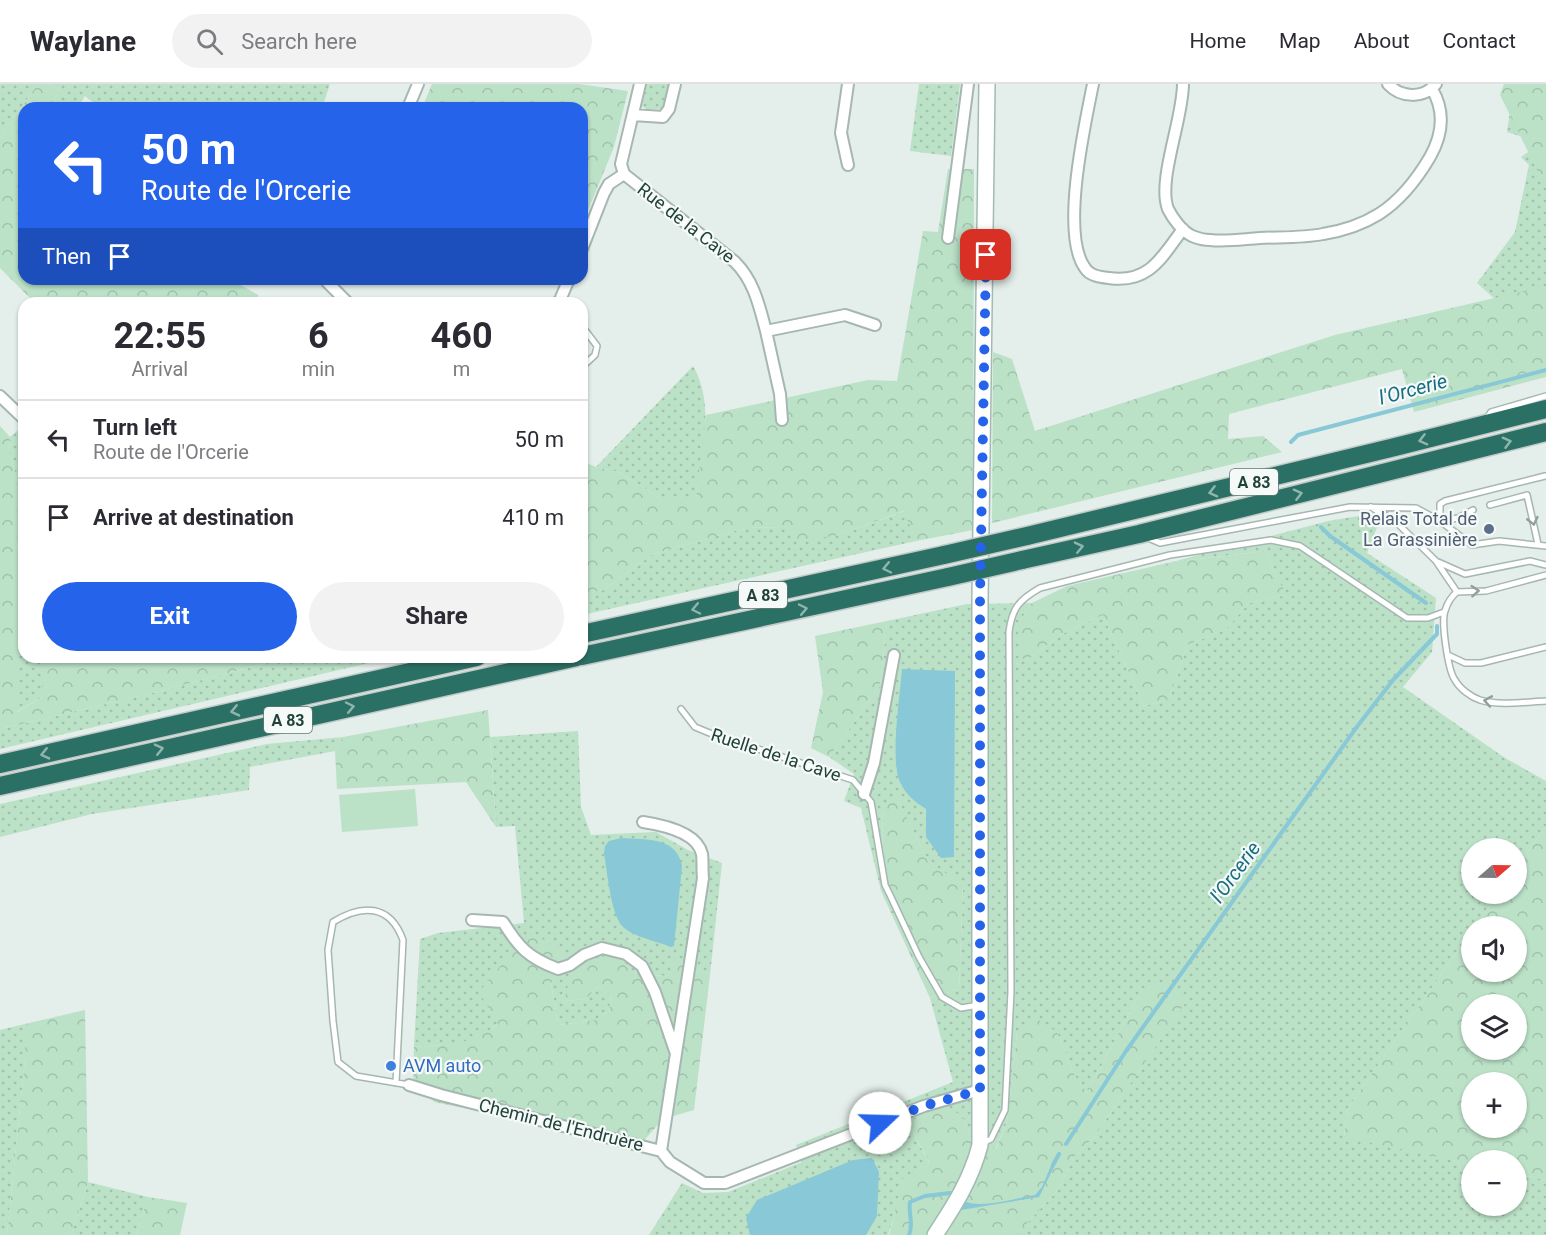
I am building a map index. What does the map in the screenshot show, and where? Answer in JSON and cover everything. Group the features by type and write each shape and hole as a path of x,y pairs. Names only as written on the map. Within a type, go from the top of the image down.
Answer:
{"highway":[{"name":"A 83","path":"588,633 1027,536 1546,409"},
{"name":"A 83","path":"588,655 1139,534 1546,432"},
{"name":"A 83","path":"0,764 450,663"},
{"name":"A 83","path":"0,786 550,663"},
{"path":"0,796 84,776 133,755"}],"street":[{"path":"410,102 418,84"},
{"name":"Rue de la Cave","path":"640,84 621,165 624,174 735,261 746,273 756,294 766,331 780,394 783,420"},
{"path":"633,115 663,117 669,109 675,84"},
{"path":"848,84 841,133 848,165"},
{"path":"948,238 968,84"},
{"path":"935,1235 961,1195 975,1166 980,1145 980,600 987,84"},
{"path":"1093,84 1079,155 1074,206 1077,253 1085,269 1096,277 1134,278 1151,271 1183,230"},
{"path":"1183,84 1180,114 1165,183 1165,199 1170,212 1183,230 1191,235 1210,240 1323,234 1362,223 1391,205 1412,184 1433,152 1440,130 1442,112 1434,86 1422,94 1412,95 1401,94 1388,84"},
{"path":"588,234 609,184 624,174"},
{"path":"330,285 342,297"},
{"path":"766,331 844,315 875,325"},
{"path":"0,396 18,412"},
{"path":"864,794 874,763 894,655"},
{"path":"644,822 668,825 697,843 702,855 703,878 661,1151"},
{"path":"472,920 503,922 515,942 530,956 558,969 602,948 626,954 642,966 656,992 676,1054"},
{"name":"Chemin de l'Endruère","path":"409,1085 661,1151 670,1162 704,1183 726,1183 924,1106 980,1090"}],"lane":[{"path":"588,334 597,346 595,355 588,361"},
{"path":"1480,426 1491,412 1546,396"},
{"path":"1440,521 1440,504 1445,501 1545,476"},
{"path":"1490,505 1527,495 1538,544"},
{"path":"1139,534 1160,543 1350,507 1369,506 1416,508 1440,521 1472,545 1499,541 1546,546"},
{"path":"1369,506 1396,522 1436,561 1457,592"},
{"path":"1440,521 1458,518 1473,510"},
{"path":"980,1145 991,1139 1005,1110 1011,992 1009,632 1012,614 1025,596 1040,588 1170,555 1271,540 1300,546 1407,618 1428,618 1444,612"},
{"path":"1436,561 1465,574 1530,561 1546,566"},
{"path":"1546,575 1486,591 1457,592 1444,612 1448,655 1453,678 1464,691 1479,700 1495,703 1546,701"},
{"path":"1448,655 1465,663 1481,663 1546,647"},
{"name":"Ruelle de la Cave","path":"681,709 695,727 854,780 864,794"},
{"path":"864,794 871,802 885,885 919,957 942,997 961,1008 980,1005"},
{"path":"396,1083 403,940 399,928 392,919 381,912 369,909 347,913 333,921 328,950 338,1062 356,1076 396,1083 409,1085"}],"green space":[{"path":"0,84 38,84 25,102 18,102 18,112 0,137"},
{"path":"38,84 49,84 60,90 53,102 25,102"},
{"path":"49,84 330,84 324,102 92,102 85,96 82,102 53,102 60,90"},
{"path":"432,84 579,84 628,91 614,147 588,210 588,102 424,102"},
{"path":"647,84 670,84 663,109 646,109 642,106"},
{"path":"919,84 960,84 951,156 910,151"},
{"path":"1504,84 1546,84 1546,188 1500,95"},
{"path":"1514,84 1546,84 1546,345 1477,283 1515,232 1529,165 1521,157 1537,146 1535,141 1507,132"},
{"path":"18,112 18,285 240,285 258,295 258,297 29,297 0,268 0,137"},
{"path":"948,169 974,169 973,530 916,541 904,511 835,536 796,540 785,527 745,528 653,554 604,590 588,593 588,464 619,472 660,498 696,498 706,415 868,380 897,381 923,231 938,232"},
{"path":"1546,286 1546,377 1414,412 1402,369 1229,414 1228,439 1263,436 1282,452 992,523 993,352 1012,359 1035,431 1335,335"},
{"path":"693,366 704,397 705,414 705,431 696,498 660,498 619,472 596,467"},
{"path":"0,426 10,437 9,451 18,482 17,712 42,697 42,663 267,663 0,729"},
{"path":"18,430 18,482 9,451 10,437"},
{"path":"905,511 916,541 588,614 588,593 604,590 653,554 745,528 785,527 835,536"},
{"path":"1383,512 1367,553 1436,598 1432,652 1403,687 1505,758 1546,781 1546,826 1527,854 1527,838 1461,838 1461,904 1491,904 1483,916 1461,916 1461,946 1348,1108 1344,1136 1461,1162 1461,1216 1527,1216 1527,1176 1546,1180 1546,1235 1016,1235 1057,1191 1074,1157 1094,1137 1187,1000 1142,989 1087,1093 1074,1074 1057,1032 1017,1033 1007,1122 995,1150 972,1142 962,1115 908,1122 929,1163 894,1217 888,1235 649,1235 682,1183 703,1193 728,1192 802,1162 796,1145 953,1082 930,998 959,989 963,886 928,861 896,796 883,807 881,891 861,808 844,801 854,774 829,757 880,686 887,621 967,604 1032,603 1018,624 1027,660 1062,634 1103,615 1144,706 1169,699 1187,645 1225,630 1249,603 1286,595 1267,551 1172,562 1328,521"},
{"path":"18,545 18,663 42,663 42,697 16,712"},
{"path":"1267,551 1275,574 1287,595 1249,603 1225,630 1187,645 1169,699 1144,706 1103,615 1062,634 1027,660 1022,658 1018,641 1018,624 1032,603 1067,586 1172,562"},
{"path":"887,621 880,686 829,757 811,748 823,692 815,636"},
{"path":"267,663 369,663 0,749 0,729"},
{"path":"488,710 496,827 466,782 337,789 335,751 343,737"},
{"path":"578,731 581,807 591,835 656,832 688,850 722,863 710,975 671,958 671,976 637,975 610,951 564,1001 586,999 598,986 611,995 609,1011 596,1020 558,1025 551,983 483,1035 459,1044 414,1047 420,939 438,933 524,923 515,826 496,827 490,737"},
{"path":"343,737 335,751 250,767 249,790 92,814 0,837 0,804 267,744"},
{"path":"415,789 418,826 342,832 339,795"},
{"path":"896,795 928,861 963,885 959,989 930,998 881,891 883,807"},
{"path":"1546,826 1546,1180 1527,1176 1527,1150 1461,1150 1461,1162 1344,1137 1348,1108 1461,946 1461,982 1527,982 1527,916 1483,916 1491,904 1527,904 1527,854"},
{"path":"530,930 569,958 551,983 558,1025 596,1020 609,1011 611,995 598,986 586,999 564,1001 571,973 610,951 637,975 670,976 671,957 710,975 694,1110 663,1119 641,1144 434,1102 413,1077 414,1047 458,1043 478,1036 498,1024 479,992"},
{"path":"1162,982 1188,999 1094,1137 1074,1157 1057,1191 1016,1235 889,1235 902,1179 929,1162 908,1122 944,1107 962,1115 972,1142 996,1149 1007,1122 1017,1033 1037,1019 1057,1032 1074,1074 1087,1093 1142,989"},
{"path":"85,1010 88,1182 71,1235 7,1235 25,1059 25,1024"},
{"path":"25,1024 25,1059 7,1235 0,1235 0,1030"},
{"path":"88,1182 148,1197 136,1235 71,1235"},
{"path":"148,1197 187,1203 180,1235 136,1235"}],"water":[{"path":"902,669 955,671 954,857 941,858 926,837 926,809 905,791 897,772 896,744"},
{"path":"621,838 667,844 679,856 682,866 674,946 671,947 633,933 623,927 615,913 604,853 609,841"},
{"path":"872,1158 879,1172 877,1216 866,1235 750,1235 746,1218 757,1200 853,1160"},
{"path":"1053,1161 1057,1161 1039,1197 961,1210 966,1202 991,1203 1035,1195 1042,1187"}],"waterway":[{"name":"l'Orcerie","path":"1291,442 1298,435 1546,370"},
{"name":"l'Orcerie","path":"1321,527 1330,536 1426,603"},
{"name":"l'Orcerie","path":"1066,1144 1126,1051 1356,728 1393,680 1437,634 1437,626"},
{"name":"l'Orcerie","path":"1053,1165 1059,1154"},
{"name":"l'Orcerie","path":"909,1235 910,1202 925,1196 950,1193"}],"place":[{"name":"Relais Total de La Grassinière","path":"1489,529"},
{"name":"AVM auto","path":"391,1066"}],"route":[{"path":"880,1123 924,1106 980,1090 980,600 986,255"}]}
